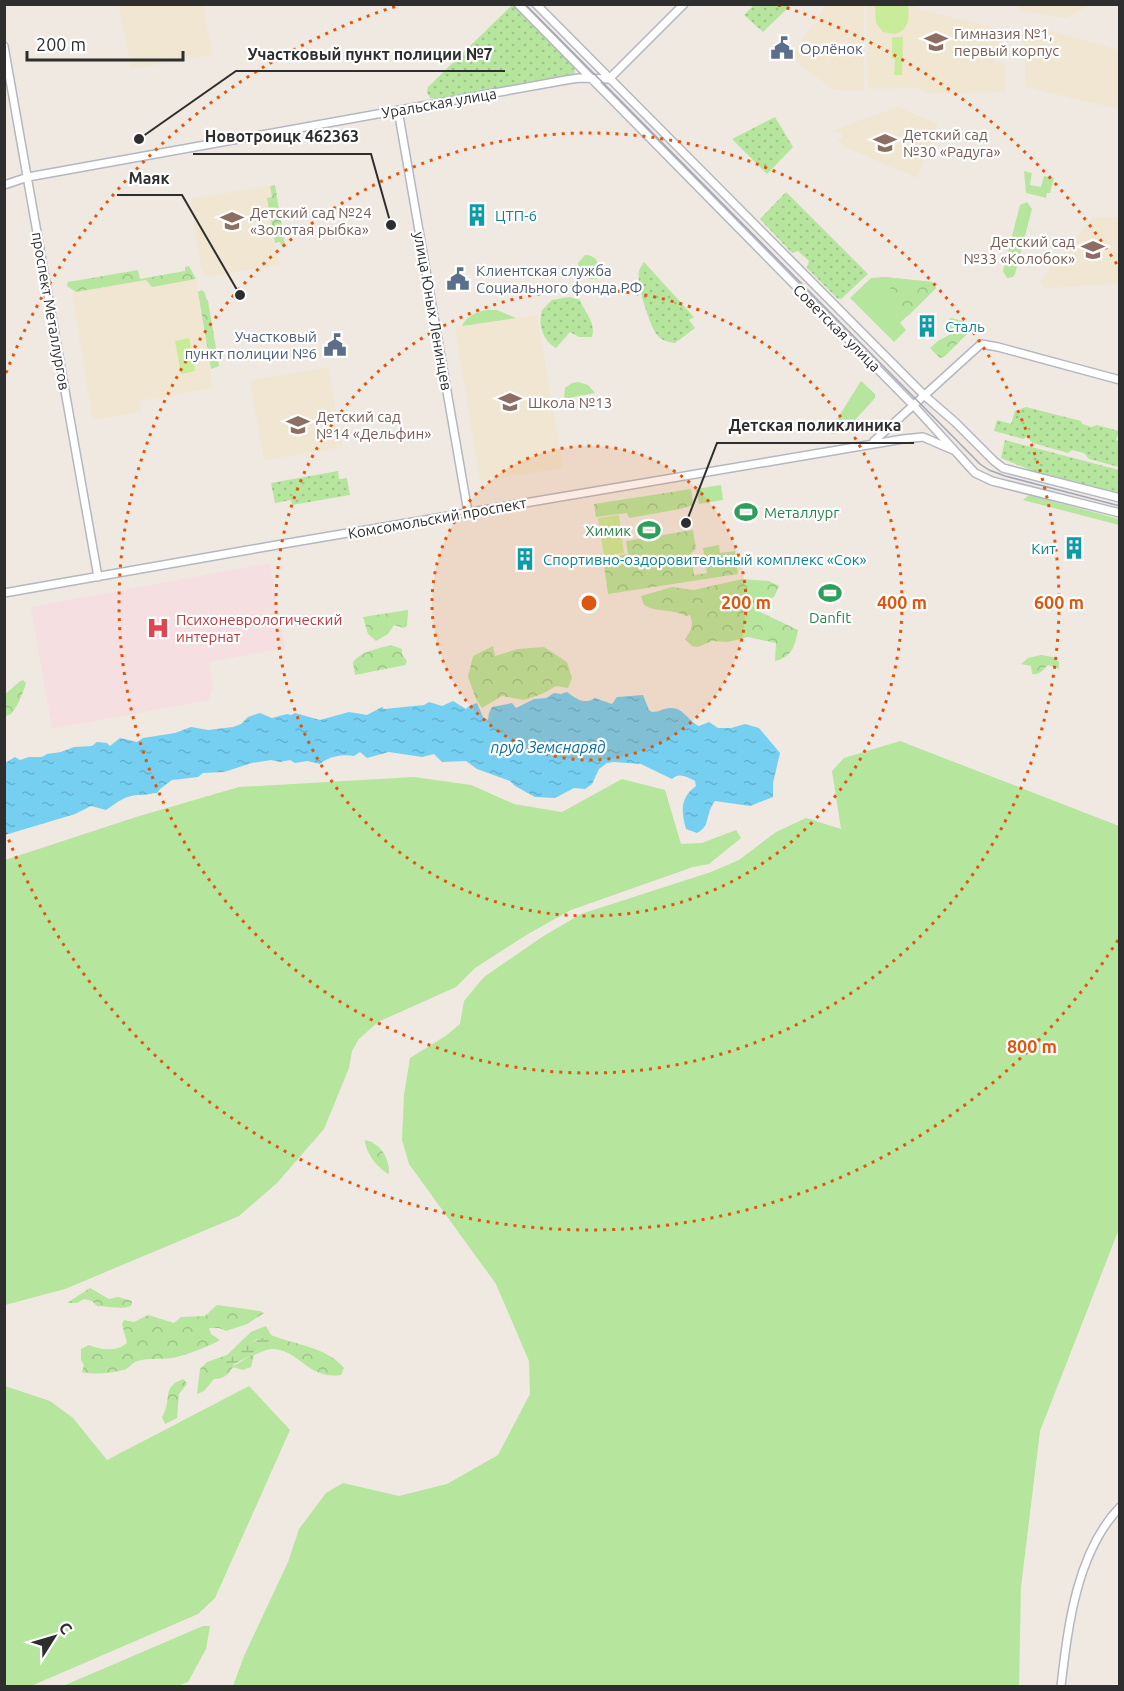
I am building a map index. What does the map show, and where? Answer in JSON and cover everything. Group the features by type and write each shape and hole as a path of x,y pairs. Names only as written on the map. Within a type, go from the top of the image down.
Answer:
{"street":[{"name":"Советская улица","path":"518,4 982,478 1119,513"},
{"name":"Советская улица","path":"536,4 925,396 955,422 994,462 1003,468 1119,498"},
{"path":"591,78 609,79 684,4"},
{"name":"проспект Металлургов","path":"4,46 98,577"},
{"name":"Уральская улица","path":"4,185 14,184 28,177 572,79 591,78"},
{"name":"улица Юных Ленинцев","path":"398,110 468,512"},
{"name":"Комсомольский проспект","path":"869,444 879,438 975,348 984,344 1119,380"},
{"name":"Комсомольский проспект","path":"4,593 869,444 923,437 953,450"},
{"path":"1061,1686 1076,1596 1088,1558 1098,1537 1119,1507"}],"shaded area":[{"path":"1019,4 1090,5 1067,18 1019,11"},
{"path":"119,5 203,5 212,55 131,69"},
{"path":"826,5 864,5 864,90 834,90 790,57"},
{"name":"Гимназия №1, первый корпус","path":"867,5 918,5 918,9 1004,30 1004,54 994,54 994,63 1005,63 1005,92 930,94 917,88 868,89"},
{"path":"1025,24 1119,50 1119,109 1026,87 1023,34"},
{"name":"Детский сад №30 «Радуга»","path":"898,107 938,124 917,178 843,146 837,140 843,138 840,131 834,133 833,130"},
{"name":"Детский сад №24 «Золотая рыбка»","path":"270,186 272,197 267,198 279,265 206,277 202,270 190,199"},
{"name":"Детский сад №33 «Колобок»","path":"1093,217 1119,217 1119,284 1044,288 1040,282"},
{"path":"196,279 213,388 140,401 141,412 93,420 72,293 147,280 152,287"},
{"name":"Школа №13","path":"537,315 563,468 480,481 455,327"},
{"name":"Детский сад №14 «Дельфин»","path":"328,367 342,447 264,460 250,381"},
{"name":"Психоневрологический интернат","path":"270,563 285,648 209,662 213,687 209,700 52,729 31,607"}],"green space":[{"path":"512,5 517,6 574,66 575,74 441,99 430,98 427,92 428,87"},
{"path":"754,5 791,5 763,32 744,15"},
{"path":"875,5 908,5 908,18 904,29 896,34 883,32 876,23"},
{"path":"892,37 903,37 902,75 894,75 895,59 892,58"},
{"path":"775,117 793,147 767,174 732,139"},
{"path":"1024,171 1032,173 1030,185 1041,187 1044,176 1054,178 1050,193 1047,193 1046,198 1026,193"},
{"path":"275,185 285,246 282,247 280,242 275,243 267,198 272,197 270,186"},
{"path":"786,192 868,274 841,299 838,299 807,268 809,261 798,251 792,253 760,219"},
{"path":"1027,202 1032,209 1015,274 1007,278 1003,271 1020,205"},
{"path":"585,255 593,257 598,263 597,279 583,276 579,270 578,263"},
{"path":"644,262 694,317 689,320 695,328 675,343 658,336 648,315 639,277 639,271"},
{"path":"189,266 196,279 152,287 146,280 76,292 67,286 68,282 138,270 140,279 185,271 185,267"},
{"path":"884,277 932,282 936,288 900,323 906,330 894,342 850,298 871,278"},
{"path":"884,277 932,282 936,288 908,316 901,305 904,300 885,284"},
{"path":"202,290 208,301 219,366 211,369 198,292"},
{"path":"569,297 580,300 593,326 592,337 579,337 570,332 556,348 547,341 542,332 542,310 552,300"},
{"path":"488,310 497,310 516,318 462,326 473,315"},
{"path":"951,318 966,322 970,331 944,357 940,358 930,348 949,335 950,331 945,323"},
{"path":"189,338 195,371 181,374 175,341"},
{"path":"861,381 875,394 875,398 845,431 832,434 829,432"},
{"path":"578,382 588,385 595,393 564,399 565,388"},
{"path":"1026,407 1081,421 1082,424 1091,427 1097,425 1119,431 1116,440 1119,441 1119,467 1089,459 1084,453 1072,450 1068,453 1033,443 1027,437 1023,439 994,431 997,420 1011,424 1015,411"},
{"path":"1005,440 1119,470 1119,496 1028,472 1028,469 1001,458"},
{"path":"338,471 339,479 347,478 350,495 292,505 291,500 275,503 271,483"},
{"path":"721,485 723,500 699,504 696,489"},
{"path":"691,489 693,505 680,509 629,518 627,513 596,517 594,504"},
{"path":"1029,495 1119,519 1119,525 1023,500"},
{"path":"619,515 624,553 604,556 598,518"},
{"path":"693,530 696,549 691,553 694,575 707,573 703,548 719,545 720,553 735,551 738,574 608,594 603,558 628,554 626,541"},
{"path":"742,579 769,581 779,586 774,597 758,603 758,611 798,630 792,650 785,657 775,661 776,643 748,637 728,642 712,641 698,647 692,646 685,639 691,628 690,615 649,607 644,605 641,596 672,587 694,590"},
{"path":"408,610 407,626 404,628 394,625 388,634 376,641 368,634 363,617"},
{"path":"391,645 402,649 402,654 407,661 405,665 355,675 353,662 357,658 370,651"},
{"path":"493,646 495,656 518,649 544,647 567,662 572,678 568,688 556,686 524,700 502,696 482,708 468,677 473,656"},
{"path":"1041,655 1053,657 1059,662 1059,669 1048,665 1039,673 1032,674 1031,666 1021,664 1028,658"},
{"path":"23,680 26,683 20,699 11,714 6,716 5,694"},
{"path":"900,741 1119,826 1119,1229 1040,1431 1021,1587 1019,1686 233,1686 244,1656 288,1562 299,1529 326,1493 343,1483 399,1496 447,1484 498,1455 530,1394 529,1361 496,1284 409,1164 402,1140 404,1095 410,1058 460,1024 464,1001 484,977 542,937 581,914 711,872 739,860 776,832 806,818 841,829 832,771 844,758"},
{"path":"414,777 471,785 514,804 562,812 622,779 665,790 681,844 702,843 736,830 741,838 709,864 693,867 571,910 475,968 456,987 378,1022 359,1039 352,1051 349,1068 324,1129 277,1183 239,1216 65,1289 5,1305 5,860 136,817 239,787"},
{"path":"365,1140 375,1144 383,1152 388,1162 389,1174 373,1160 367,1150"},
{"path":"90,1288 109,1299 118,1297 132,1301 131,1306 118,1308 97,1306 92,1301 84,1299 77,1303 67,1303"},
{"path":"217,1305 264,1313 247,1324 226,1331 209,1328 211,1334 220,1340 183,1355 140,1360 125,1369 114,1372 82,1372 84,1365 81,1360 81,1349 89,1345 113,1349 127,1343 122,1324 124,1320 134,1322 148,1315 174,1323 181,1317 205,1316"},
{"path":"266,1326 271,1335 329,1355 344,1368 341,1375 320,1373 290,1354 270,1349 254,1355 251,1367 243,1370 233,1367 225,1376 214,1379 204,1391 197,1394 200,1369 207,1362 227,1355 251,1332","holes":["257,1339 271,1343 235,1365 224,1362"]},
{"path":"267,1337 271,1343 243,1360 224,1367 224,1362 245,1347"},
{"path":"184,1379 187,1384 179,1394 177,1418 165,1424 162,1417 167,1405 169,1390"},
{"path":"5,1386 50,1401 73,1418 107,1460 249,1386 290,1430 215,1598 198,1614 31,1686 5,1686"},
{"path":"203,1626 210,1626 206,1649 188,1682 178,1686 63,1686"}],"water":[{"name":"пруд Земснаряд","path":"567,692 580,700 587,701 595,698 612,704 617,697 643,695 652,712 668,708 676,709 699,726 709,722 718,728 731,728 745,724 759,728 780,753 773,783 773,797 750,806 715,801 705,826 697,833 686,829 683,816 684,800 696,786 695,781 680,776 672,779 641,764 607,763 599,769 592,784 585,789 574,788 555,798 535,797 510,781 477,769 466,761 442,762 434,754 422,757 389,752 367,758 360,752 354,756 332,757 320,764 307,761 295,763 290,760 280,762 271,760 224,772 203,773 198,777 172,780 157,793 127,797 106,810 91,806 75,814 5,835 5,763 15,757 20,760 42,757 74,747 92,746 97,742 107,743 110,746 120,738 137,742 143,738 175,733 191,727 208,730 233,727 241,724 248,717 260,713 272,718 295,713 320,720 349,712 367,715 382,707 384,709 424,705 429,702 442,706 453,701 466,709 477,703 483,717 488,720 492,707 512,703 516,708 534,699"}],"tram line":[{"path":"525,4 980,464 1005,476 1120,506"}],"place":[{"name":"Гимназия №1, первый корпус","path":"936,42"},
{"name":"Орлёнок","path":"782,48"},
{"name":"Участковый пункт полиции №7","path":"139,139"},
{"name":"Детский сад №30 «Радуга»","path":"885,143"},
{"name":"ЦТП-6","path":"477,215"},
{"name":"Детский сад №24 «Золотая рыбка»","path":"232,221"},
{"name":"Новотроицк 462363","path":"391,225"},
{"name":"Детский сад №33 «Колобок»","path":"1093,250"},
{"name":"Клиентская служба Социального фонда РФ","path":"458,279"},
{"name":"Маяк","path":"240,295"},
{"name":"Сталь","path":"927,326"},
{"name":"Участковый пункт полиции №6","path":"335,345"},
{"name":"Школа №13","path":"510,402"},
{"name":"Детский сад №14 «Дельфин»","path":"298,425"},
{"name":"Металлург","path":"746,512"},
{"name":"Детская поликлиника","path":"686,523"},
{"name":"Химик","path":"649,530"},
{"name":"Кит","path":"1074,548"},
{"name":"Спортивно-оздоровительный комплекс «Сок»","path":"525,559"},
{"name":"Danfit","path":"830,593"},
{"name":"Психоневрологический интернат","path":"158,628"}]}
